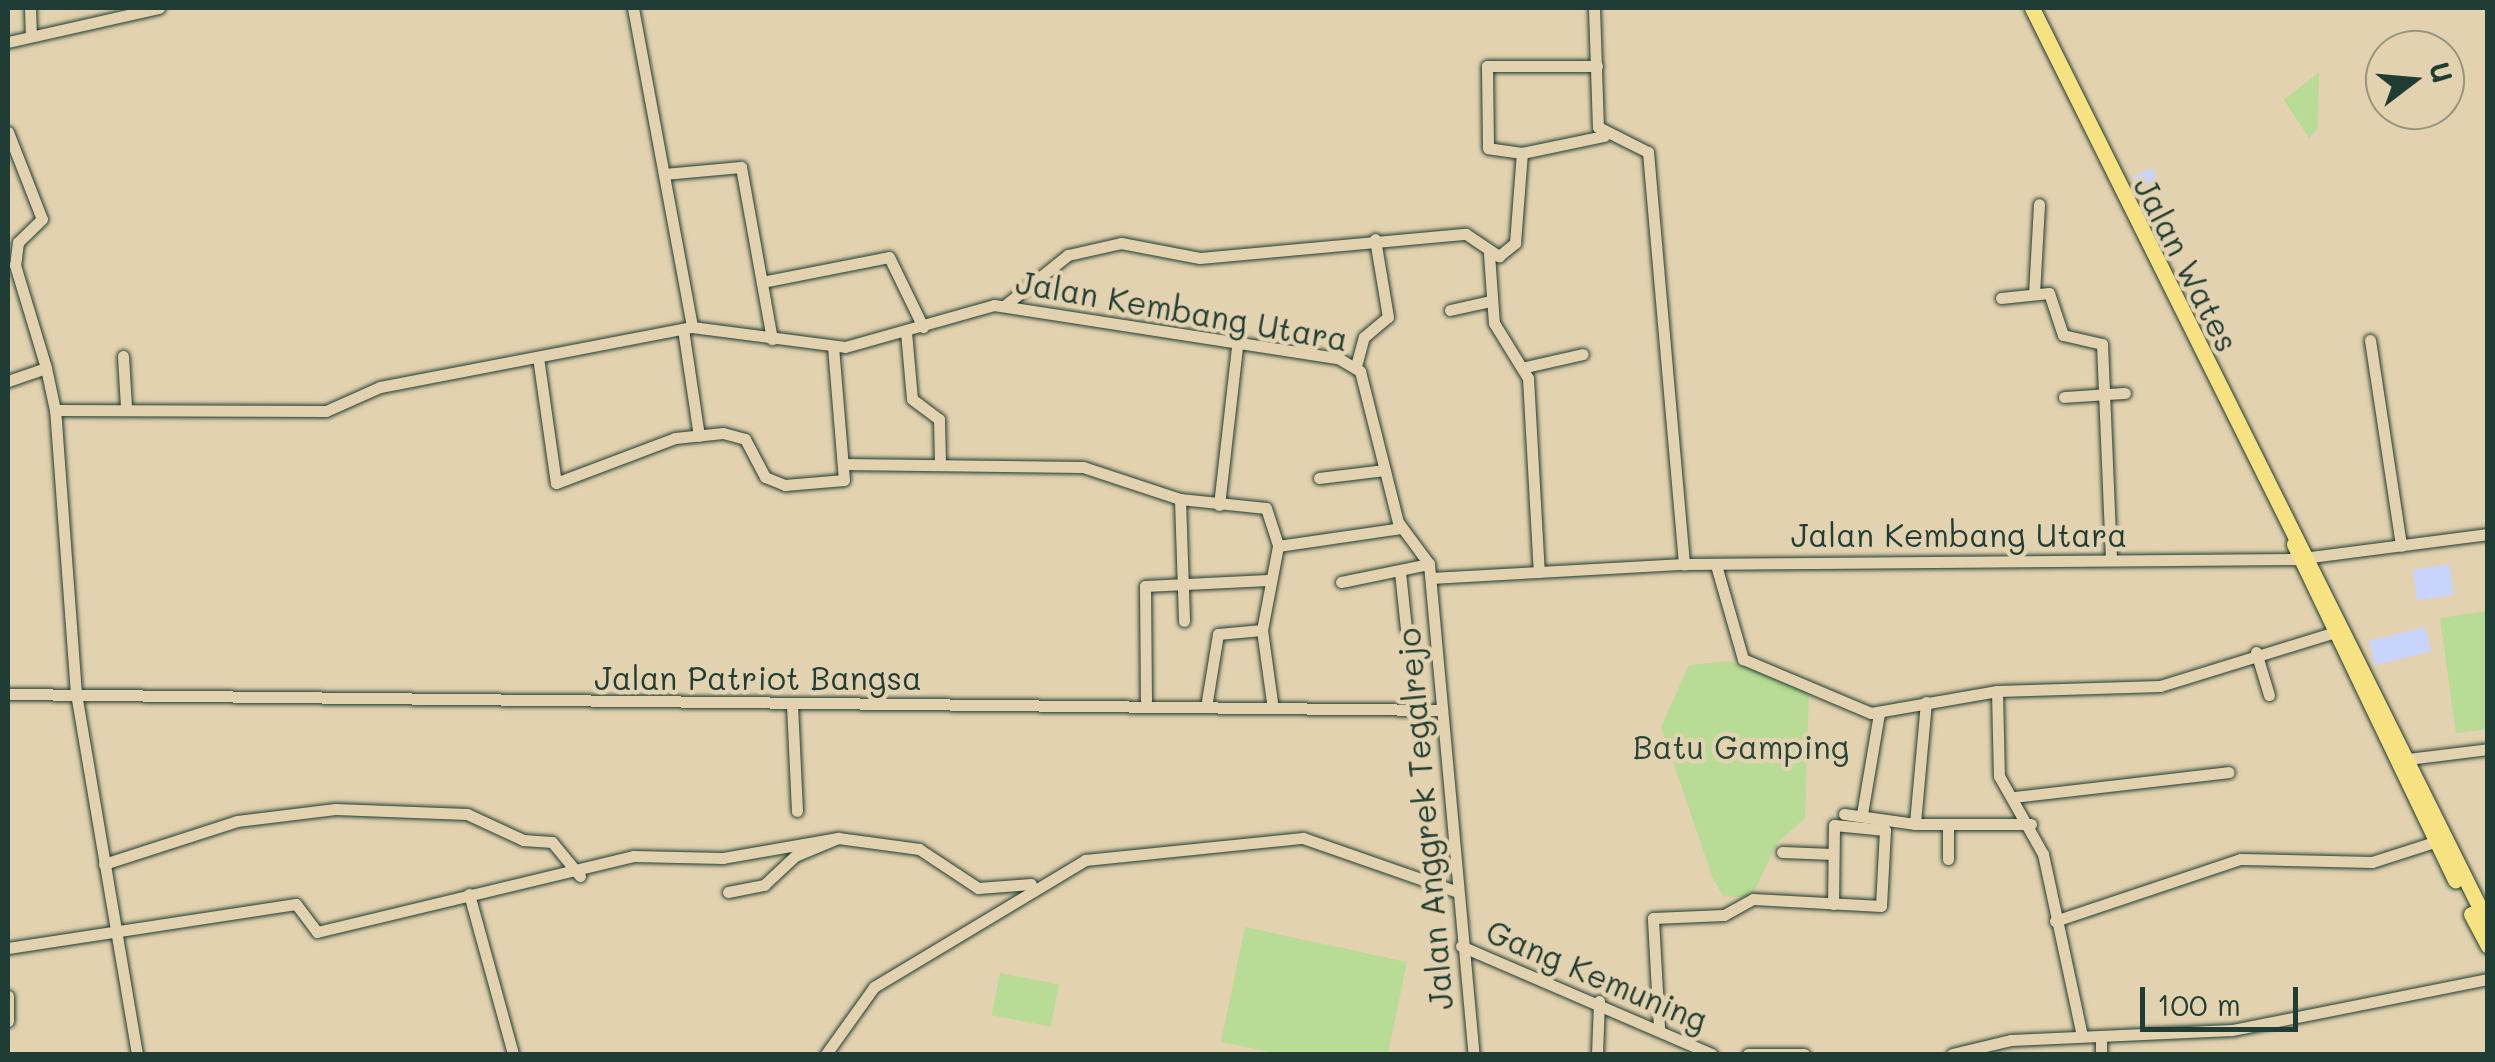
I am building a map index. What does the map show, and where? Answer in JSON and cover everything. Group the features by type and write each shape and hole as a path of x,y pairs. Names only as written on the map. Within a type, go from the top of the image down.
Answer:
{"highway":[{"name":"Jalan Wates","path":"2032,8 2299,553 2406,759 2488,946"},
{"name":"Jalan Wates","path":"2299,553 2332,634 2488,924"}],"street":[{"path":"30,8 30,32"},
{"path":"8,42 30,32 159,8"},
{"path":"632,8 664,174 699,436"},
{"path":"1594,8 1604,136"},
{"path":"1596,66 1487,66 1488,148 1522,154 1604,136 1648,152 1684,564"},
{"path":"8,132 42,219 18,242 16,265 56,410 76,694 112,939 137,1054"},
{"path":"1489,254 1515,244 1522,154"},
{"path":"664,174 741,167 772,339"},
{"path":"2034,294 2039,204"},
{"path":"1004,306 1087,249 1128,243 1200,258 1376,239 1466,234 1489,254 1495,326 1526,367 1539,572"},
{"path":"1356,366 1364,337 1388,317 1376,239"},
{"path":"762,282 889,257 923,327"},
{"path":"2001,298 2052,296 2066,338 2100,340 2106,394 2111,560"},
{"path":"1450,310 1491,301"},
{"name":"Jalan Kembang Utara","path":"56,410 326,411 380,387 687,328 833,346 1004,306 1356,366 1401,528 1429,564 1431,578 1684,564 2111,560 2299,553 2401,546 2488,534"},
{"path":"906,332 911,395 940,419 940,462"},
{"path":"2370,340 2401,546"},
{"path":"538,356 556,483 699,436 744,439 778,485 844,480 833,346"},
{"path":"1219,505 1238,346"},
{"path":"1526,367 1584,354"},
{"path":"123,356 126,408"},
{"path":"8,380 46,368"},
{"path":"2064,397 2125,393"},
{"path":"844,464 940,462 1083,467 1180,499 1270,510 1278,546 1268,580 1262,630 1272,702"},
{"path":"1319,478 1385,470"},
{"path":"1180,499 1184,621"},
{"path":"1278,546 1401,528"},
{"path":"1341,582 1429,564"},
{"path":"1716,565 1743,659 1879,713 1996,691 2160,686 2256,652 2332,634"},
{"path":"1400,572 1406,629"},
{"name":"Jalan Anggrek Tegalrejo","path":"1431,578 1455,891 1474,1054"},
{"path":"1146,700 1144,588 1183,582 1268,580"},
{"path":"1207,701 1218,634 1262,630"},
{"path":"2256,652 2268,695"},
{"path":"1996,691 1997,765 2032,824 2082,1036"},
{"name":"Jalan Patriot Bangsa","path":"8,694 792,705 1146,700 1441,710"},
{"path":"1915,824 1926,702"},
{"path":"792,705 797,811"},
{"path":"1862,814 1879,713"},
{"path":"2406,759 2488,749"},
{"path":"2014,797 2229,772"},
{"path":"104,864 237,820 335,808 467,814 523,840 552,842 584,874"},
{"path":"1844,814 1915,824 2032,824"},
{"path":"1659,1027 1653,918 1724,915 1753,899 1833,904 1881,906 1886,830 1834,824 1833,904"},
{"path":"1948,824 1948,859"},
{"path":"8,948 112,939 296,904 316,932 469,894 584,874 633,856 723,858 838,838 919,849 978,888 1035,884"},
{"path":"728,892 764,885 795,856 838,838"},
{"path":"826,1054 874,988 1035,884 1085,860 1303,838 1455,891"},
{"path":"2056,921 2240,859 2372,862 2441,841"},
{"path":"1782,852 1833,854"},
{"path":"469,894 513,1054"},
{"name":"Gang Kemuning","path":"1461,946 1599,1001 1712,1054"},
{"path":"1952,1054 2011,1040 2232,1030 2488,979"},
{"path":"8,996 8,1021"},
{"path":"1597,1054 1599,1001"},
{"path":"2101,1036 2101,1054"},
{"path":"2011,1040 2012,1054"},
{"path":"1748,1054 1804,1054"}],"green space":[{"path":"2319,72 2318,128 2309,138 2284,100"},
{"path":"2487,611 2487,729 2456,733 2440,618"},
{"name":"Batu Gamping","path":"1729,661 1809,691 1805,818 1777,843 1751,898 1723,896 1712,876 1661,727 1689,665"},
{"path":"1245,927 1407,962 1388,1054 1281,1054 1221,1042"},
{"path":"1000,973 1059,984 1051,1027 992,1015"}],"building":[{"path":"2152,168 2164,194 2145,203 2133,177"},
{"path":"2449,564 2454,595 2417,600 2412,570"},
{"path":"2425,627 2431,651 2375,665 2369,641"}]}
